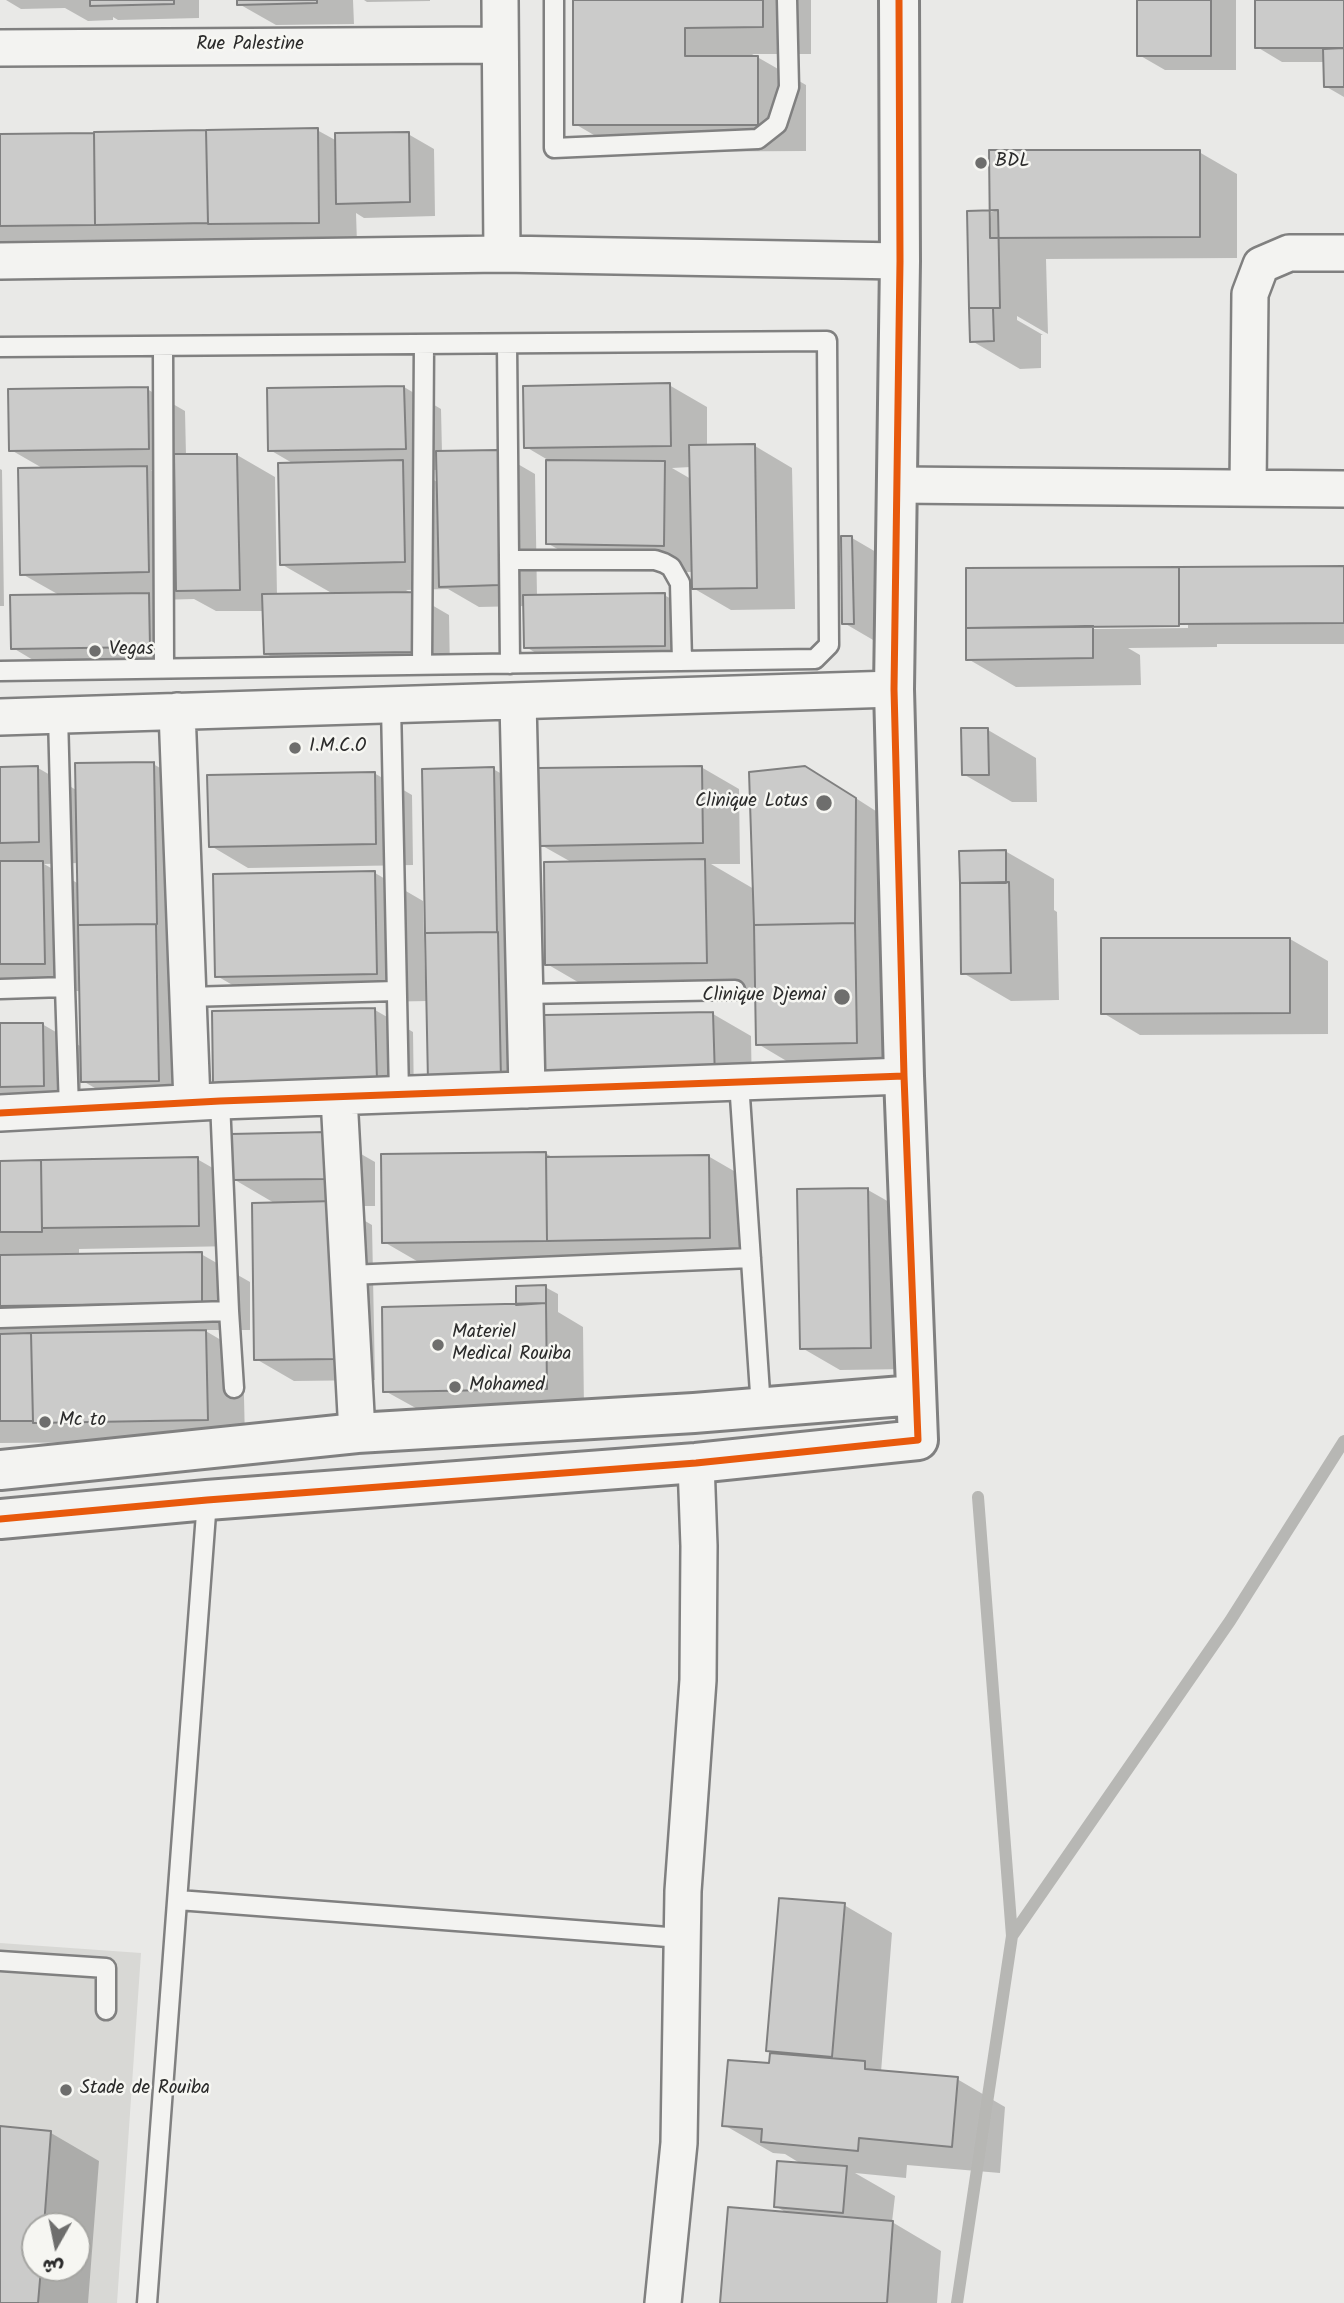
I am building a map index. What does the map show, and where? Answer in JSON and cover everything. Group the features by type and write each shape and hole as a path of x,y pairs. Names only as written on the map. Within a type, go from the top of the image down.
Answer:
{"street":[{"path":"500,0 502,254"},
{"path":"0,1519 207,1500 696,1463 918,1440 904,1076 894,689 900,261 900,0"},
{"name":"Rue Palestine","path":"0,48 499,45"},
{"path":"1248,488 1250,294 1261,265 1289,253 1344,253"},
{"path":"0,261 502,254 900,261"},
{"path":"897,485 1344,489"},
{"path":"0,717 894,689"},
{"path":"518,701 527,1090"},
{"path":"177,711 188,997 206,1102"},
{"path":"0,1113 398,1094 904,1076"},
{"path":"339,1097 357,1433"},
{"path":"0,1470 357,1433 761,1408 915,1395"},
{"path":"663,2303 679,2143 681,1938 699,1646 696,1463"}],"lane":[{"path":"554,0 554,148 758,139 778,124 789,87 787,0"},
{"path":"0,347 827,341 828,645 815,659 0,671"},
{"path":"422,665 424,344"},
{"path":"507,344 510,664"},
{"path":"163,346 164,668"},
{"path":"509,560 655,560 671,567 680,583 682,661"},
{"path":"391,705 398,1094"},
{"path":"58,715 69,1109"},
{"path":"0,989 65,987"},
{"path":"524,994 735,990"},
{"path":"188,997 397,991"},
{"path":"739,1082 761,1408"},
{"path":"206,1102 229,1311 234,1388"},
{"path":"349,1275 751,1258"},
{"path":"0,1318 229,1311"},
{"path":"147,2303 207,1500"},
{"path":"178,1900 681,1938"},
{"path":"0,1961 106,1968 106,2011"}],"shaded area":[{"name":"Stade de Rouiba","path":"0,1943 141,1953 117,2303 0,2303"}],"building":[{"path":"90,0 174,0 174,4 90,6"},
{"path":"237,0 317,0 317,3 237,5"},
{"path":"573,0 763,0 763,27 685,28 685,56 758,56 758,125 573,125"},
{"path":"1137,0 1211,0 1211,56 1137,56"},
{"path":"1255,0 1344,0 1344,48 1255,48"},
{"path":"1344,48 1344,87 1324,87 1323,49"},
{"path":"318,128 319,223 208,224 206,130"},
{"path":"206,130 208,223 95,225 94,132"},
{"path":"409,132 410,202 336,204 335,133"},
{"path":"94,133 95,225 0,226 0,134"},
{"path":"989,150 1200,150 1200,237 990,238"},
{"path":"998,210 1000,308 969,308 967,211"},
{"path":"969,308 993,308 994,341 970,342"},
{"path":"670,383 671,446 524,448 523,386"},
{"path":"404,386 406,449 268,451 267,388"},
{"path":"148,387 149,449 9,451 8,389"},
{"path":"755,444 757,588 692,589 689,445"},
{"path":"498,450 500,585 439,587 436,451"},
{"path":"174,454 237,454 240,590 176,591"},
{"path":"403,460 405,562 280,565 278,463"},
{"path":"546,460 665,461 664,546 546,544"},
{"path":"147,466 149,572 20,575 18,468"},
{"path":"841,536 852,536 854,624 842,624"},
{"path":"1344,566 1344,623 1179,624 1179,567"},
{"path":"1179,567 1179,626 966,628 966,568"},
{"path":"412,592 413,652 264,654 262,594"},
{"path":"149,593 150,647 11,649 10,595"},
{"path":"665,593 665,646 524,648 523,595"},
{"path":"1093,626 1093,658 966,660 966,628"},
{"path":"961,728 988,728 989,775 962,775"},
{"path":"154,762 157,924 78,925 75,763"},
{"path":"38,766 39,842 0,843 0,767"},
{"path":"702,766 703,843 539,846 538,768"},
{"path":"805,766 856,798 855,923 754,925 749,772"},
{"path":"494,767 497,932 425,933 422,769"},
{"path":"375,772 376,844 209,847 207,775"},
{"path":"1006,850 1006,883 960,883 959,851"},
{"path":"705,859 707,963 545,965 544,862"},
{"path":"0,861 43,861 45,964 0,964"},
{"path":"375,871 377,974 215,977 213,874"},
{"path":"1009,882 1011,973 961,974 960,883"},
{"path":"855,923 857,1043 756,1045 754,925"},
{"path":"156,924 159,1081 81,1082 78,925"},
{"path":"498,932 501,1080 428,1082 425,933"},
{"path":"1101,938 1290,938 1290,1013 1101,1014"},
{"path":"375,1008 377,1081 213,1084 212,1011"},
{"path":"713,1012 715,1078 545,1080 544,1015"},
{"path":"0,1023 43,1023 44,1086 0,1087"},
{"path":"327,1132 328,1179 231,1180 230,1134"},
{"path":"546,1152 547,1241 382,1243 381,1154"},
{"path":"709,1155 710,1238 547,1241 546,1157"},
{"path":"198,1157 199,1226 42,1228 41,1160"},
{"path":"41,1160 42,1232 0,1232 0,1161"},
{"path":"868,1188 871,1348 800,1349 797,1189"},
{"path":"335,1201 338,1359 254,1360 252,1203"},
{"path":"202,1252 202,1303 0,1306 0,1255"},
{"path":"546,1285 546,1303 516,1305 516,1286"},
{"path":"546,1303 547,1389 383,1392 382,1307"},
{"path":"206,1330 208,1420 33,1423 31,1333"},
{"path":"31,1333 33,1421 0,1421 0,1334"},
{"path":"779,1898 845,1903 832,2057 766,2051"},
{"path":"770,2053 865,2061 865,2069 958,2077 952,2147 859,2138 858,2151 761,2142 762,2129 722,2126 728,2060 769,2063"},
{"path":"0,2126 51,2131 45,2212 21,2212 21,2282 40,2282 38,2303 0,2303"},
{"path":"777,2161 847,2166 843,2213 774,2207"},
{"path":"728,2207 893,2221 887,2303 720,2303"}],"waterway":[{"path":"957,2303 1012,1936 1230,1621 1344,1441"},
{"path":"978,1497 1012,1936"}],"cycle path":[{"path":"0,1519 207,1500 696,1463 918,1440 904,1076 894,689 900,261 899,0"},
{"path":"0,1113 220,1101 904,1076"}],"place":[{"name":"BDL","path":"981,163"},
{"name":"Vegas","path":"95,651"},
{"name":"I.M.C.O","path":"295,748"},
{"name":"Clinique Lotus","path":"824,803"},
{"name":"Clinique Djemai","path":"842,997"},
{"name":"Materiel Medical Rouiba","path":"438,1345"},
{"name":"Mohamed","path":"455,1387"},
{"name":"Mc to","path":"45,1422"},
{"name":"Stade de Rouiba","path":"66,2090"}]}
